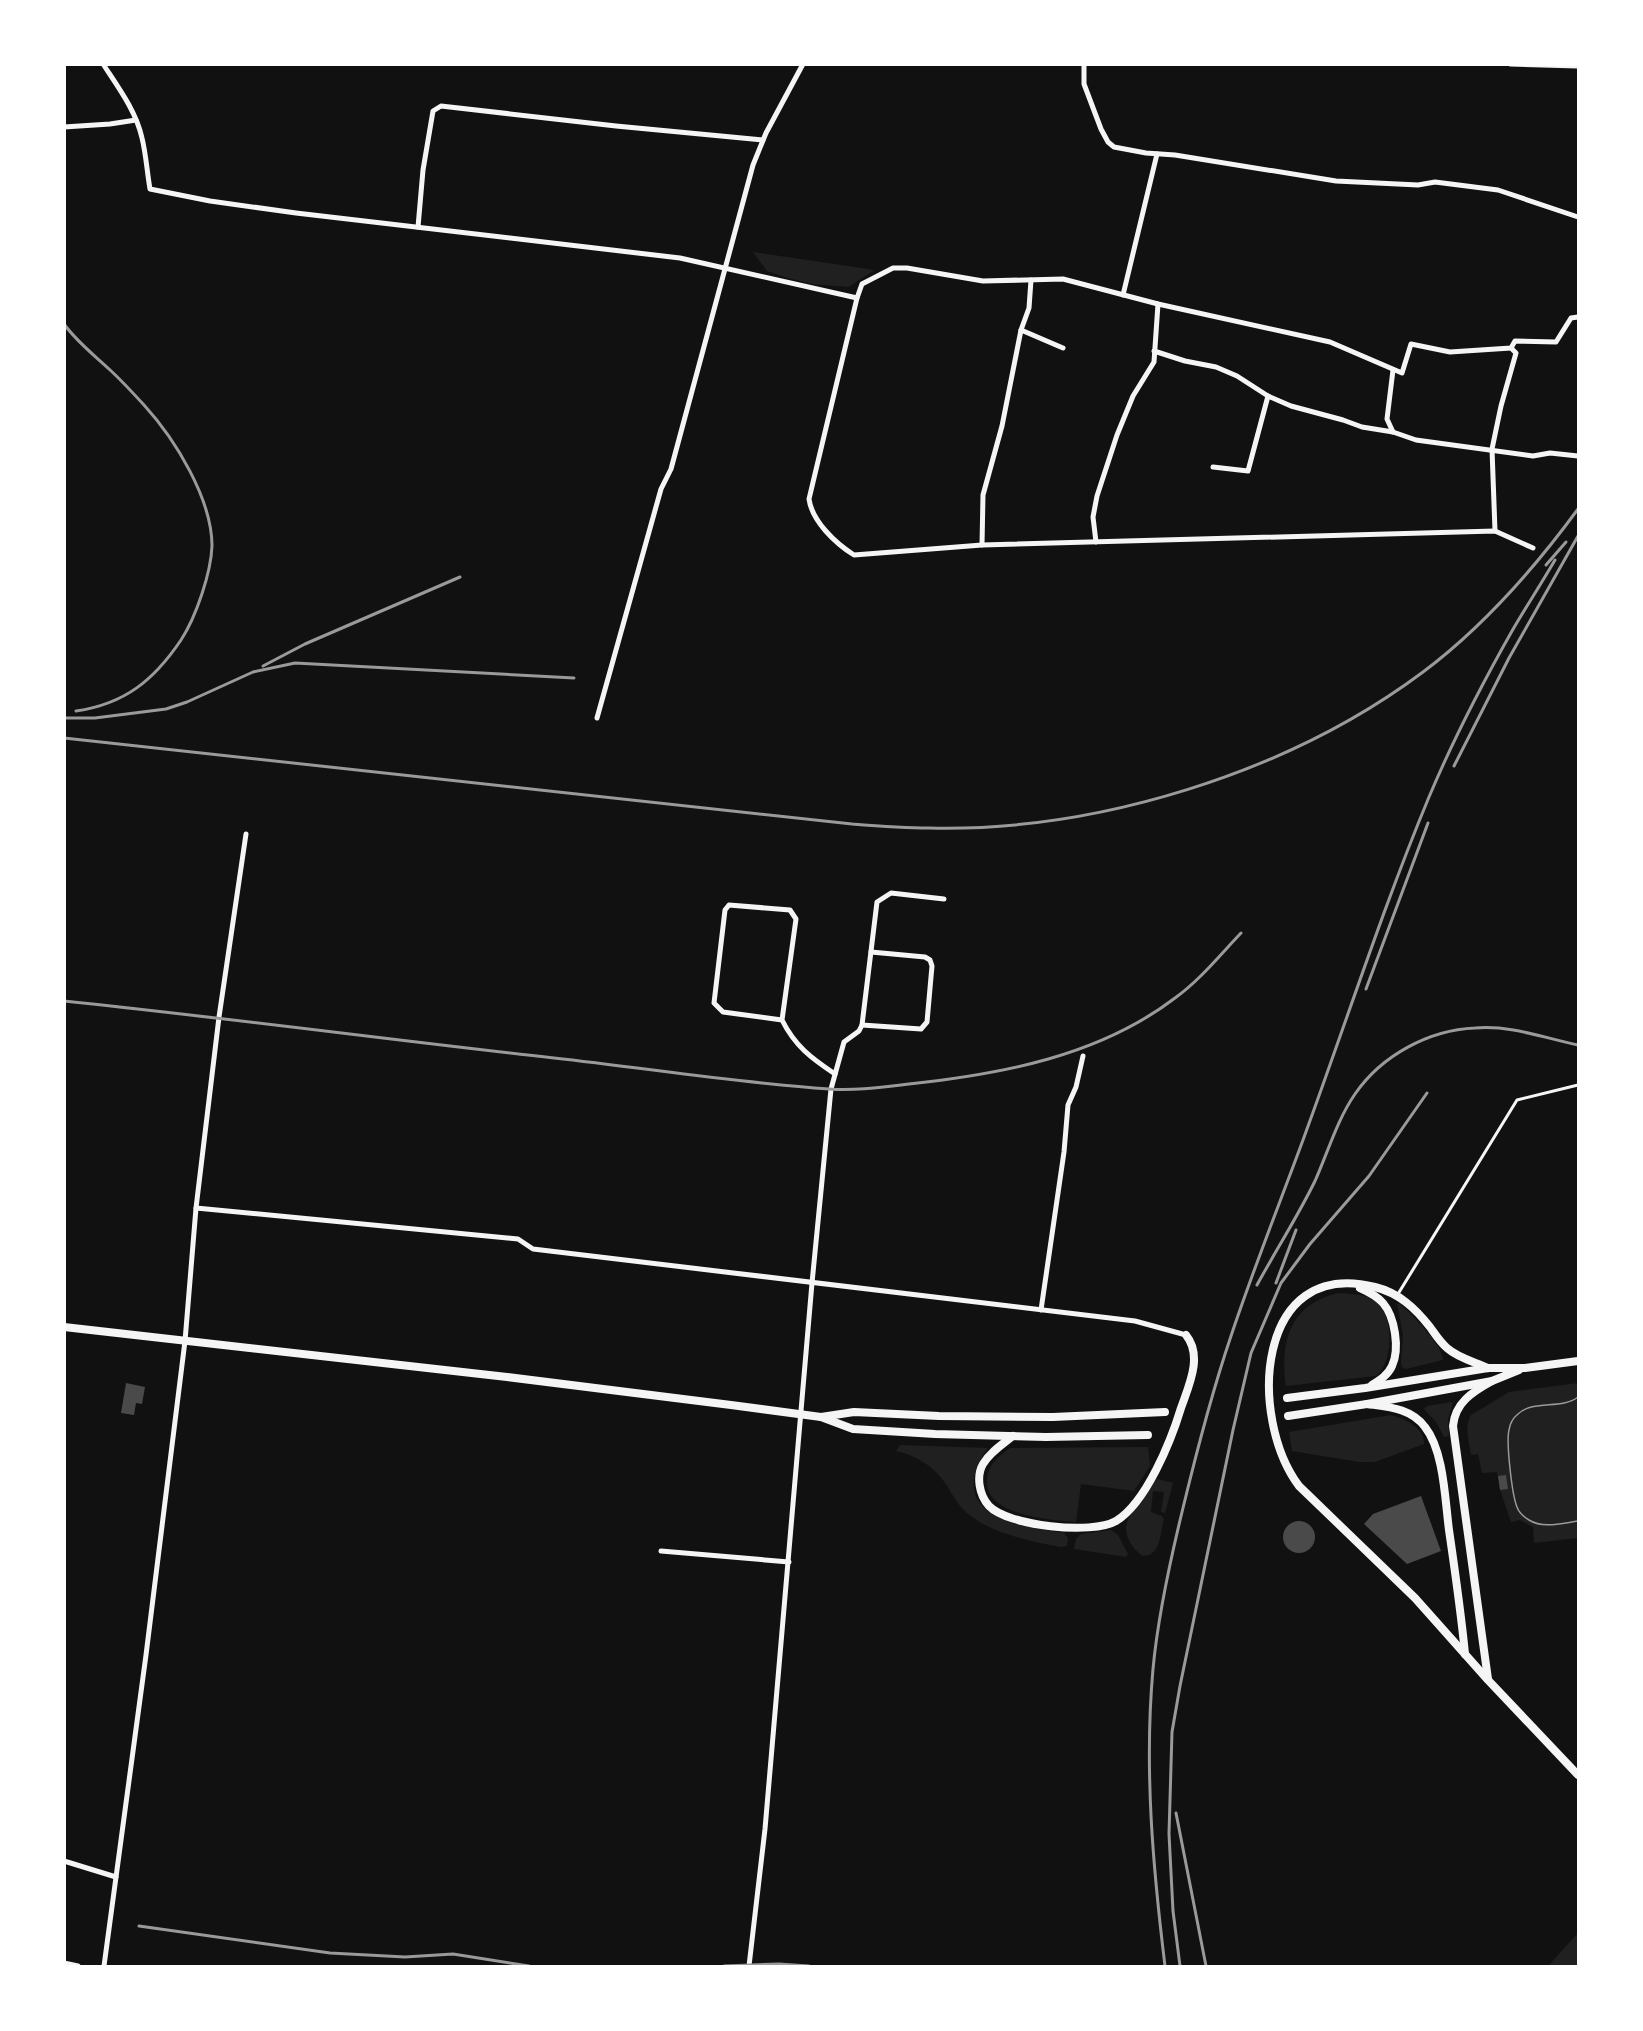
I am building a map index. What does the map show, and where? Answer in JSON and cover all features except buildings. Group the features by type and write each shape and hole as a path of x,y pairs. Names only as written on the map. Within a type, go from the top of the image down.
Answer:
{"main road":[{"path":"1354,1285 1378,1297 1384,1304 1392,1319 1395,1341 1392,1367 1386,1374 1365,1388"},
{"path":"1488,1368 1447,1349 1419,1314 1397,1296 1375,1287 1327,1286 1309,1294 1292,1308 1279,1326 1270,1372 1271,1417 1276,1442 1287,1468 1299,1486 1415,1598 1488,1680 1578,1775"},
{"path":"64,1327 507,1377 801,1415 821,1418 853,1429 1013,1436 1148,1435"},
{"path":"1013,1436 984,1462 980,1472 982,1495 989,1506 1000,1514 1016,1519 1060,1527 1096,1527 1117,1520 1134,1504 1166,1452 1173,1434 1194,1363 1192,1342 1186,1335"},
{"path":"1287,1398 1488,1368 1525,1368 1578,1361"},
{"path":"1488,1680 1453,1426 1460,1406 1477,1389 1525,1368"},
{"path":"1288,1416 1492,1381"},
{"path":"1367,1404 1402,1410 1414,1416 1425,1426 1432,1438 1441,1473 1465,1654"},
{"path":"821,1418 854,1412 939,1416 1053,1417 1165,1412"}],"street":[{"path":"103,64 123,94 136,120 143,140 150,189 210,201 296,213 680,258 858,298"},
{"path":"597,718 661,489 670,470 753,165 763,140 803,64"},
{"path":"1084,64 1084,84 1108,142 1114,147 1157,154 1175,154 1336,181 1418,185 1435,182 1488,188 1578,217"},
{"path":"1510,64 1578,66"},
{"path":"418,227 423,170 433,111 441,106 763,140"},
{"path":"64,127 136,120"},
{"path":"1123,295 1157,154"},
{"path":"1495,531 1492,449 1516,353 1511,348 1450,352 1411,344 1402,373 1330,342 1158,304 1063,279 983,281 893,267 862,284 809,499 810,511 841,547 854,555 982,545 1495,531 1533,548"},
{"path":"982,545 983,495 1002,426 1021,330 1029,308 1031,280"},
{"path":"1096,542 1093,517 1097,496 1117,435 1133,396 1154,362 1158,304"},
{"path":"1511,348 1515,341 1556,342 1571,318 1578,317"},
{"path":"1021,330 1063,348"},
{"path":"1154,351 1185,361 1216,367 1291,406 1362,427 1393,432 1416,440 1533,456 1550,453 1578,456"},
{"path":"1393,370 1387,419 1393,432"},
{"path":"1213,467 1248,471 1268,396"},
{"path":"104,1966 186,1341 196,1208 219,1017 246,834"},
{"path":"749,1966 765,1829 831,1089 844,1042 859,1031 862,1025 877,902 891,893 944,899"},
{"path":"782,1020 723,1012 714,1003 725,910 729,905 790,910 796,919 782,1020 791,1038 806,1053 835,1074"},
{"path":"862,1025 921,1029 927,1022 932,966 930,960 925,957 871,952"},
{"path":"1041,1310 1064,1152 1068,1105 1076,1087 1083,1056"},
{"path":"196,1208 518,1239 533,1249 1136,1321 1186,1335"},
{"path":"661,1551 789,1562"},
{"path":"64,1862 116,1877"},
{"path":"64,1963 78,1966"}],"lane":[{"path":"1397,1296 1517,1100 1578,1085"}],"shaded area":[{"path":"753,252 875,270 848,287 812,284 767,271"},
{"path":"1339,1293 1368,1297 1382,1308 1389,1327 1390,1339 1382,1370 1376,1376 1286,1386 1285,1354 1292,1327 1299,1315 1309,1306 1322,1298"},
{"path":"1397,1304 1405,1308 1426,1331 1438,1347 1443,1360 1406,1369 1402,1367 1403,1335"},
{"path":"1578,1383 1578,1538 1534,1543 1533,1527 1520,1520 1511,1522 1500,1490 1497,1472 1482,1473 1478,1454 1471,1455 1468,1435 1469,1420 1471,1415 1509,1392"},
{"path":"1453,1403 1448,1419 1449,1436 1444,1437 1436,1422 1424,1409 1427,1406"},
{"path":"1391,1415 1408,1421 1417,1428 1424,1444 1375,1462 1359,1462 1292,1451 1289,1432"},
{"path":"900,1445 988,1448 975,1473 974,1489 979,1502 989,1512 1003,1520 1064,1533 1068,1538 1067,1546 1061,1547 1012,1536 977,1520 960,1506 941,1477 930,1466 917,1458 896,1451"},
{"path":"1148,1447 1150,1466 1134,1491 1081,1484 1076,1522 1022,1514 997,1502 990,1493 987,1481 989,1470 1010,1448"},
{"path":"1157,1479 1173,1483 1165,1513 1161,1512 1164,1492 1153,1491 1151,1512 1164,1519 1156,1548 1149,1555 1143,1556 1130,1542 1126,1528 1131,1514"},
{"path":"1111,1530 1118,1535 1128,1554 1126,1557 1074,1549 1076,1539 1081,1534"},
{"path":"1578,1933 1578,1966 1548,1966"}],"tram line":[{"path":"1578,1397 1564,1403 1524,1409 1512,1421 1508,1436 1513,1492 1520,1513 1540,1524 1553,1525 1578,1521"}],"railway":[{"path":"64,324 131,391 168,435 199,490 206,509 212,546 206,582 197,607 187,630 171,654 149,678 124,696 109,703 76,711"},
{"path":"64,738 852,824 929,828 993,827 1058,820 1123,807 1188,789 1251,767 1312,740 1370,708 1445,655 1487,616 1544,553 1578,509"},
{"path":"1454,766 1509,658 1578,536"},
{"path":"1546,565 1566,542"},
{"path":"1165,1966 1151,1818 1150,1706 1158,1629 1169,1568 1205,1421 1248,1287 1395,882 1429,797 1490,671 1555,560"},
{"path":"263,666 305,644 460,577"},
{"path":"64,718 95,718 166,709 253,672 295,663 574,678"},
{"path":"1366,989 1428,823"},
{"path":"64,1001 760,1083 829,1089 859,1089 944,1080 1014,1068 1082,1048 1146,1018 1175,998 1201,975 1241,933"},
{"path":"1257,1285 1308,1194 1349,1104 1366,1080 1393,1057 1424,1039 1475,1028 1502,1028 1578,1045"},
{"path":"1180,1966 1173,1911 1169,1834 1172,1732 1233,1430 1251,1353 1281,1283 1310,1244 1369,1176 1427,1093"},
{"path":"1276,1283 1296,1230"},
{"path":"1176,1813 1206,1966"},
{"path":"139,1926 330,1953 405,1957 453,1954 529,1966"},
{"path":"724,1966 779,1964 809,1966"}]}
